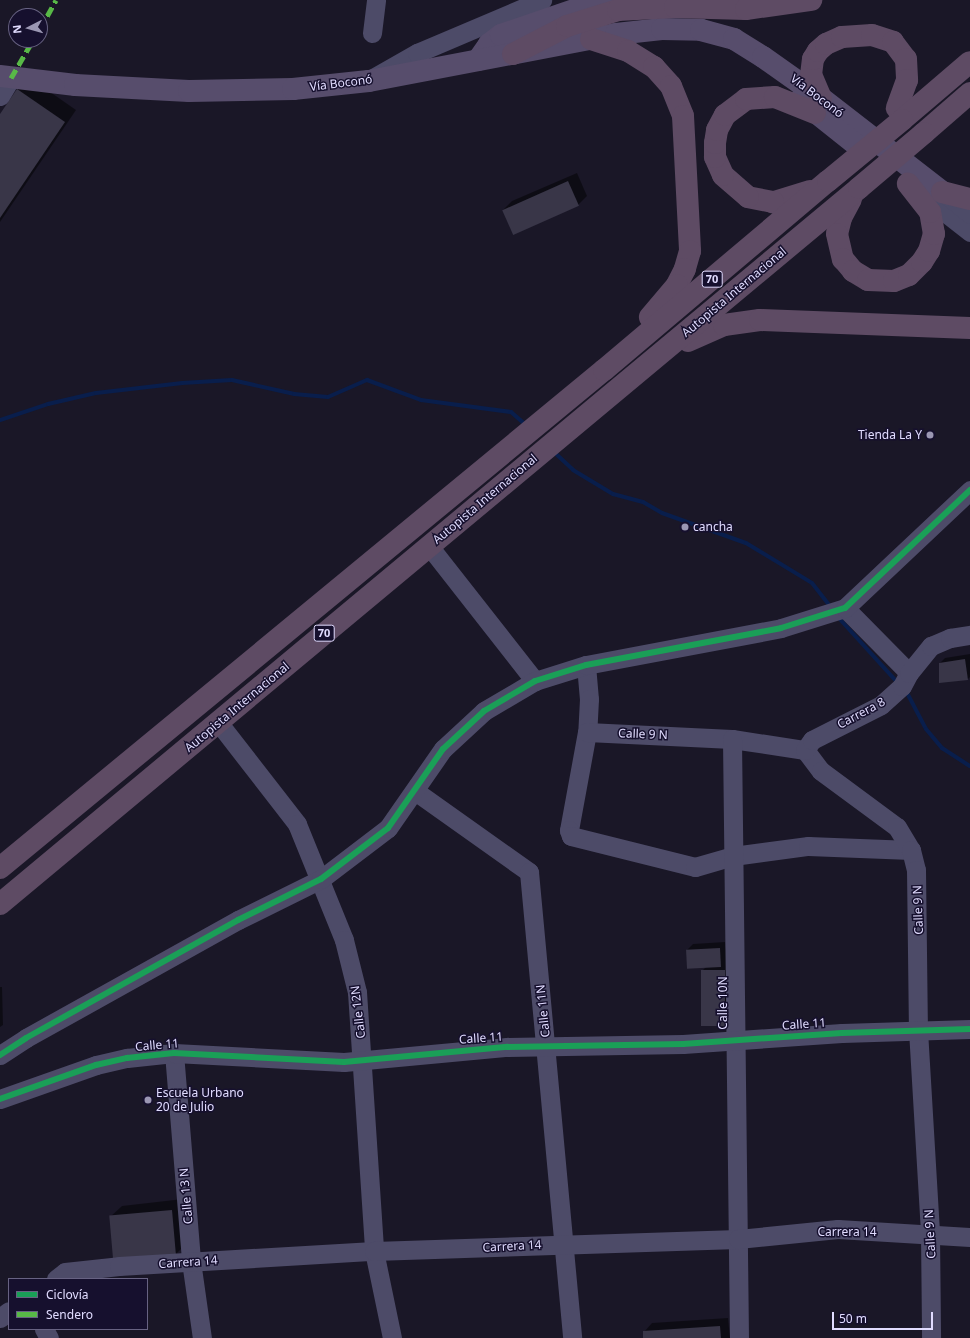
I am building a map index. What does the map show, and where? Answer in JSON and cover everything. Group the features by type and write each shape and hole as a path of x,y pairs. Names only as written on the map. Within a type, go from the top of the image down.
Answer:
{"highway":[{"path":"513,54 567,26 618,10 811,0"},
{"path":"824,184 782,200 756,200 741,193 726,180 717,163 714,149 717,130 725,115 746,99 774,97 818,106 811,74 813,59 818,51 826,44 842,37 872,35 893,42 906,59 907,80 899,114"},
{"path":"591,38 628,51 644,61 665,79 678,100 684,124 690,242 688,261 677,285 604,370"},
{"name":"Autopista Internacional","path":"0,868 604,370 858,157 899,114 970,62"},
{"name":"Autopista Internacional","path":"0,904 857,190 970,93"},
{"path":"928,130 953,117 970,113"},
{"path":"857,190 838,228 838,244 841,255 849,268 863,278 877,282 894,281 908,275 922,262 929,251 934,234 932,216 908,184"},
{"path":"942,192 970,199"},
{"path":"648,363 708,331 736,321 783,320 970,328"}],"main road":[{"path":"478,60 489,44 502,35 603,0"},
{"name":"Vía Boconó","path":"4,84 75,85 189,91 292,89 368,81 591,38 679,29 720,45 750,62 818,106 942,192"},
{"name":"Vía Boconó","path":"818,106 908,184"}],"street":[{"path":"372,33 376,0"},
{"path":"368,81 418,52 542,0"},
{"path":"908,184 970,232"},
{"path":"942,192 970,214"},
{"path":"0,1055 26,1038 231,923 321,879 388,828 448,744 484,711 535,680 586,665 782,628 845,608 970,490"},
{"path":"429,546 535,680"},
{"path":"845,608 909,673"},
{"name":"Carrera 8","path":"805,750 812,740 881,705 902,686 909,673 931,646 950,638 970,635"},
{"path":"586,665 589,698 587,732 569,830 571,836 695,867 733,856 808,846 911,850"},
{"name":"Calle 12N","path":"218,722 297,824 321,879 344,940 357,992 363,1061 374,1251 392,1338"},
{"name":"Calle 9 N","path":"587,732 732,739 805,750 821,771 897,827 911,850 916,870 919,934 918,1030 930,1234 931,1338"},
{"name":"Calle 10N","path":"732,739 739,1338"},
{"name":"Calle 11N","path":"415,791 529,872 547,1046 572,1338"},
{"name":"Calle 11","path":"0,1099 96,1065 127,1058 174,1053 242,1055 317,1061 363,1061 479,1049 735,1042 842,1032 970,1029"},
{"name":"Calle 13 N","path":"174,1053 191,1261 202,1338"},
{"name":"Carrera 14","path":"57,1278 65,1272 191,1261 564,1243 738,1239 838,1229 970,1236"}],"building":[{"path":"17,89 65,122 0,218 0,114"},
{"path":"568,181 579,206 513,235 502,210"},
{"path":"965,659 968,680 939,683 939,663"},
{"path":"720,948 721,967 687,969 686,950"},
{"path":"701,970 725,970 725,1026 701,1026"},
{"path":"172,1210 176,1255 113,1260 109,1215"},
{"path":"720,1326 721,1338 643,1338 643,1331"}],"waterway":[{"path":"0,420 48,404 96,393 182,383 232,380 294,394 328,397 367,380 421,400 511,412 526,425"},
{"path":"554,452 573,470 613,494 643,502 662,513 746,543 812,583 831,607"},
{"path":"837,616 898,683"},
{"path":"905,689 926,729 942,748 970,766"}],"marked path":[{"path":"48,14 56,0"},
{"path":"11,78 28,48"}],"cycle path":[{"path":"0,1055 26,1038 238,920 321,879 388,828 443,749 484,711 535,681 586,665 781,628 845,608 970,490"},
{"path":"0,1099 96,1065 127,1058 174,1053 344,1062 507,1047 683,1044 842,1033 970,1029"}],"place":[{"name":"Tienda La Y","path":"930,435"},
{"name":"cancha","path":"685,527"},
{"name":"Escuela Urbano 20 de Julio","path":"148,1100"}]}
